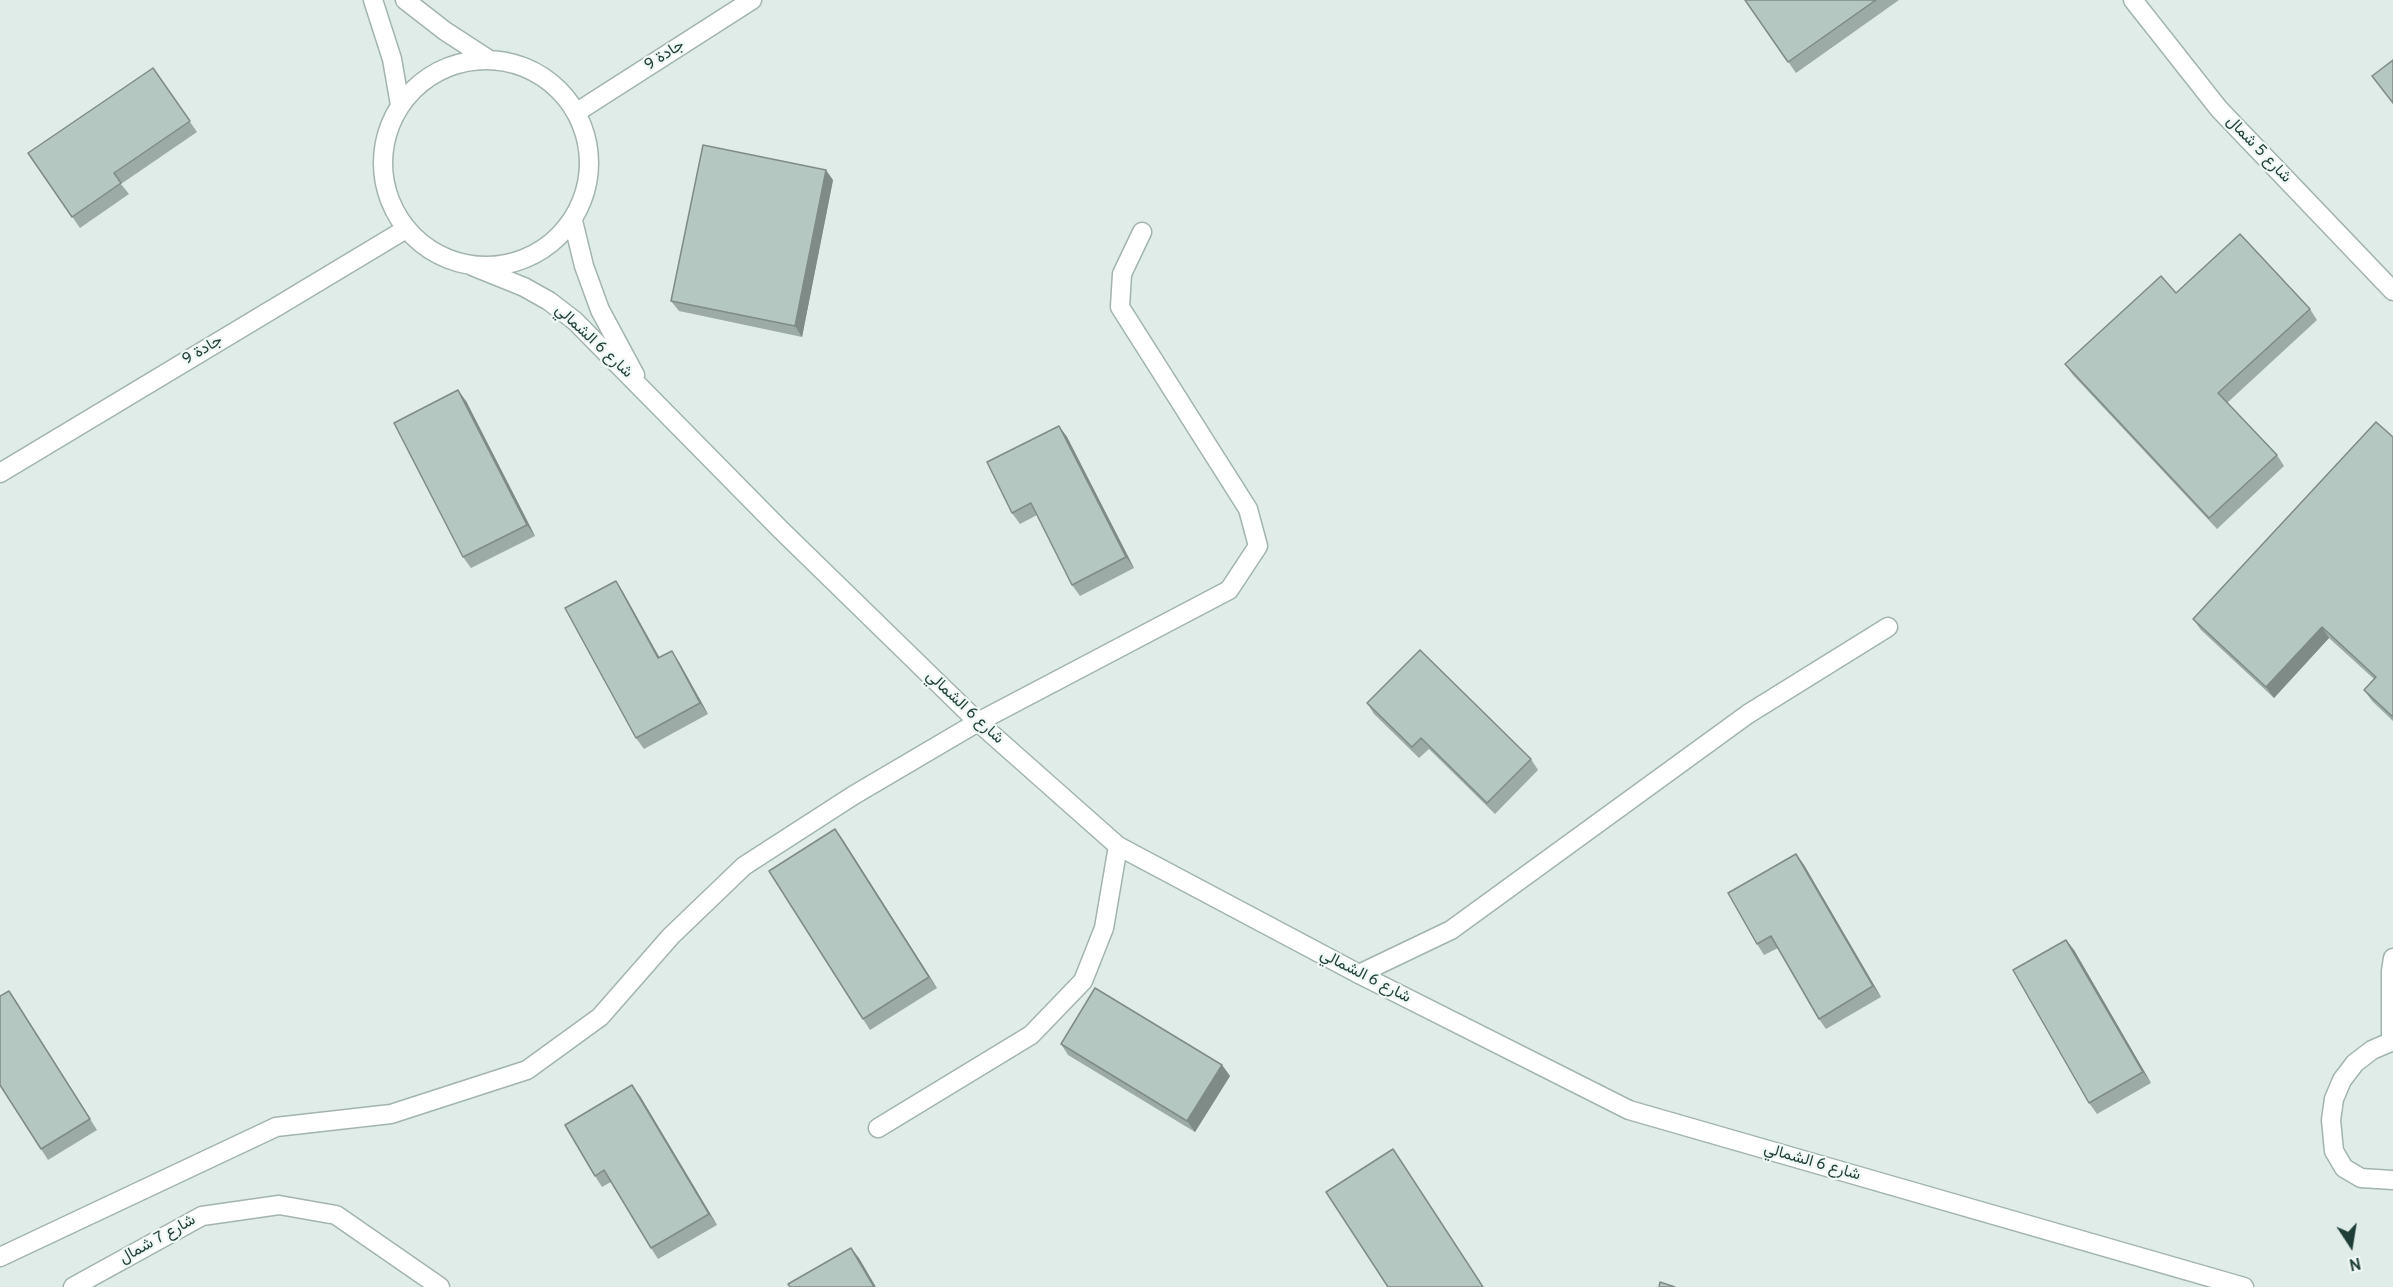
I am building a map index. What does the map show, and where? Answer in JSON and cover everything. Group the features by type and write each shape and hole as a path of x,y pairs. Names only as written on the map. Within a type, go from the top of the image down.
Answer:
{"street":[{"path":"373,0 392,59 400,105"},
{"path":"405,0 488,60"},
{"name":"جادة 9","path":"577,112 752,0"},
{"name":"شارع 5 شمال","path":"2133,0 2219,109 2393,291"},
{"path":"488,60 524,66 555,84 577,112 590,148 588,186 573,221 546,249 511,264 472,266 436,254 406,230 389,201 383,168 386,135 400,105 423,81 453,65 488,60"},
{"name":"شارع 6 الشمالي","path":"573,221 584,266 600,310 645,392"},
{"name":"جادة 9","path":"0,472 406,230"},
{"path":"0,1257 276,1127 391,1114 527,1070 600,1017 671,936 744,866 854,795 978,722 1229,590 1258,546 1248,509 1120,307 1122,274 1143,232"},
{"name":"شارع 6 الشمالي","path":"472,266 499,275 549,301 575,321 781,530 978,722 1118,846 1359,974 1629,1110 2244,1287"},
{"path":"1359,974 1451,930 1748,714 1888,627"},
{"path":"878,1128 1030,1035 1083,981 1104,928 1118,846"},
{"path":"2393,958 2391,971 2392,1041 2372,1050 2355,1063 2342,1080 2334,1099 2331,1120 2334,1151 2344,1168 2361,1178 2393,1180"},
{"name":"شارع 7 شمال","path":"73,1287 202,1216 279,1205 336,1215 440,1287"}],"building":[{"path":"1745,0 1876,0 1788,62"},
{"path":"2393,60 2393,103 2372,76"},
{"path":"153,68 190,121 114,173 121,183 72,217 28,153"},
{"path":"703,145 826,170 795,326 671,301"},
{"path":"2240,234 2310,309 2218,393 2277,455 2209,518 2065,364 2161,276 2176,293"},
{"path":"458,390 527,525 463,557 394,423"},
{"path":"2376,422 2393,437 2393,717 2364,690 2376,677 2322,627 2266,687 2193,619"},
{"path":"1059,426 1126,557 1072,585 1031,503 1012,513 987,462"},
{"path":"616,581 658,658 672,651 700,703 636,738 565,608"},
{"path":"1420,650 1531,759 1487,803 1421,738 1412,747 1367,703"},
{"path":"835,829 929,977 863,1019 769,871"},
{"path":"1796,854 1873,986 1819,1019 1771,936 1757,944 1728,893"},
{"path":"2066,940 2143,1072 2089,1103 2013,970"},
{"path":"1095,988 1222,1065 1187,1121 1061,1044"},
{"path":"9,991 90,1119 41,1149 0,1085 0,996"},
{"path":"632,1085 709,1214 651,1248 604,1170 595,1176 565,1125"},
{"path":"1393,1149 1483,1287 1388,1287 1326,1192"},
{"path":"851,1248 874,1287 790,1287 788,1284"},
{"path":"1660,1282 1675,1287 1659,1287"}]}
